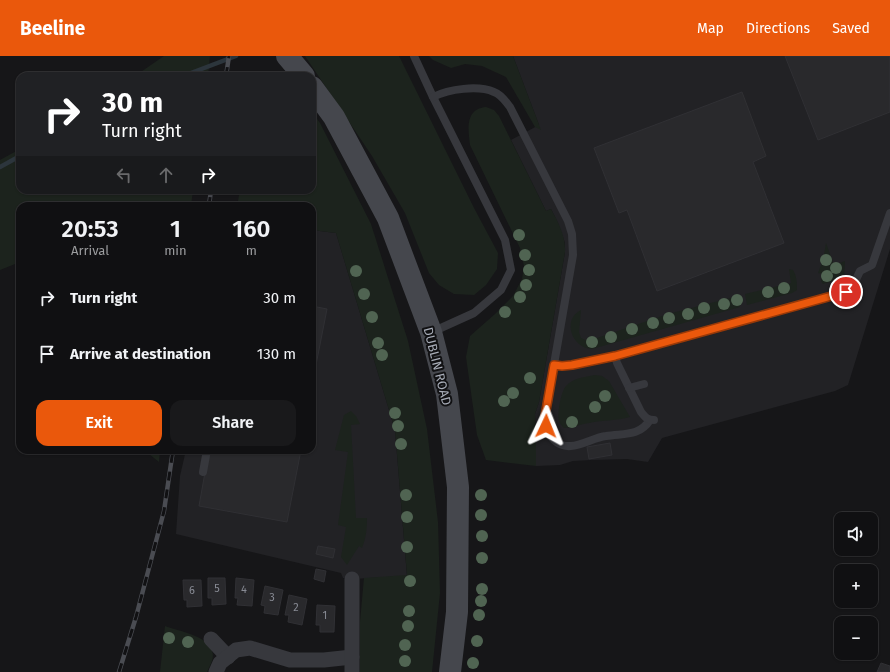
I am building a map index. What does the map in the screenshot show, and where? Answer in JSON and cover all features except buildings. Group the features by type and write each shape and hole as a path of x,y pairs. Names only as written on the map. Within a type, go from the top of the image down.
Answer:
{"main road":[{"path":"287,56 301,72"},
{"name":"DUBLIN ROAD","path":"316,93 334,117 388,218 431,332 447,394 458,487 457,612 450,672"}],"street":[{"path":"216,672 220,663 236,650 250,648 290,660 324,660 352,665 352,579"},
{"path":"211,639 228,657"}],"lane":[{"path":"414,56 505,240 511,270 501,290 474,313 431,332"},
{"path":"433,97 446,92 468,89 490,90 503,97 510,107 568,221 572,234 573,255 545,416 549,435 558,444 567,447 575,446 586,441 606,436 630,434 645,427 652,420 645,417 641,412 615,356"},
{"path":"554,365 572,365 615,356 846,292 853,286 860,271 872,265 890,213"},
{"path":"629,388 644,384"},
{"path":"203,472 207,454"}],"shaded area":[{"path":"164,56 210,56 208,72 141,72"},
{"path":"305,56 399,56 474,208 498,253 497,269 486,285 474,295 454,294 439,285 429,273 405,213 372,156"},
{"path":"429,56 513,56 541,130 535,127 506,77 482,66 465,64 451,68 433,60"},
{"path":"513,56 890,56 890,249 848,385 835,391 662,438 648,462 627,459 591,460 573,461 560,465 536,466 535,414 539,402 565,252 565,243 551,209 546,211 511,140 539,125"},
{"path":"486,107 494,110 499,116 546,211 551,209 554,214 561,229 565,246 539,402 535,414 536,466 486,460 477,435 466,357 470,336 513,296 522,279 524,266 520,248 470,145 469,121 471,116 479,109"},
{"path":"316,118 371,224 408,341 427,429 438,522 440,593 432,672 360,672 360,622 364,578 407,575 395,430 336,233 316,230 316,202 238,202 239,194 316,194"},
{"path":"16,151 16,194 192,194 192,202 16,202 16,264 0,270 0,160"},
{"path":"316,230 336,233 395,430 407,576 352,579 343,578 341,573 176,534 180,476 185,454 316,454"},
{"path":"826,243 834,265 845,261 844,277 839,285 837,280 823,284 821,281 823,274 818,273 823,260"},
{"path":"789,269 793,270 795,275 797,290 792,293 747,305 745,294 791,283"},
{"path":"738,296 740,307 592,349 579,344 574,339 572,332 572,320 575,314 581,310 579,332 581,338 588,341 668,314"},
{"path":"595,375 602,376 609,381 630,417 564,428 559,421 559,413 564,389 569,383 583,377"},
{"path":"351,411 356,416 360,424 351,425 356,518 367,518 367,522 362,548 359,546 347,565 341,557 346,527 338,525 348,452 335,450 344,415"},
{"path":"149,454 160,454 159,462"},
{"path":"165,626 205,641 213,654 212,662 207,672 160,672"}],"waterway":[{"path":"194,72 236,56"},
{"path":"0,167 16,158"}],"railway":[{"path":"227,72 229,56"},
{"path":"210,194 210,202"},
{"path":"119,672 136,617 164,511 172,454"}],"route":[{"path":"546,426 545,416 554,365 572,365 615,356 846,292"}]}
